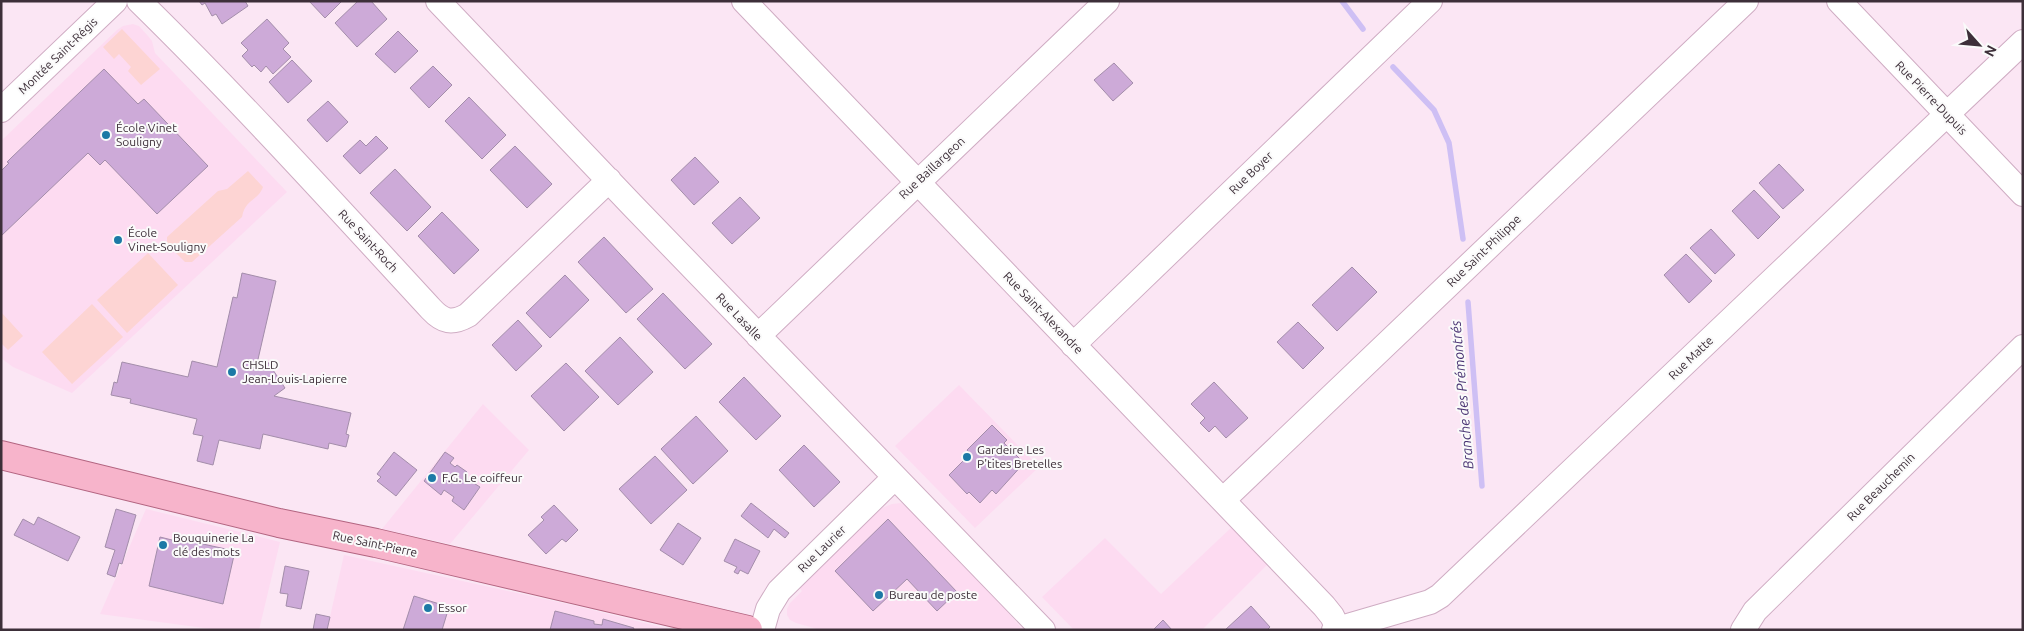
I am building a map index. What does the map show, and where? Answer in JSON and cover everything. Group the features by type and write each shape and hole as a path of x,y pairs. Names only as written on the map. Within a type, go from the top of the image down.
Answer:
{"main road":[{"name":"Rue Saint-Pierre","path":"1,455 272,522 398,549 748,630"}],"street":[{"name":"Montée Saint-Régis","path":"4,102 115,1"},
{"name":"Rue Saint-Roch","path":"139,1 312,180 438,317 447,322 468,315 609,180"},
{"name":"Rue Lasalle","path":"438,1 758,336 1043,630"},
{"name":"Rue Baillargeon","path":"758,336 1107,1"},
{"name":"Rue Boyer","path":"1073,345 1430,1"},
{"name":"Rue Saint-Philippe","path":"1222,500 1746,1"},
{"name":"Rue Pierre-Dupuis","path":"1839,1 2023,194"},
{"name":"Rue Saint-Alexandre","path":"756,5 917,183 1328,611 1336,629"},
{"name":"Rue Matte","path":"1336,629 1423,604 1440,596 2023,42"},
{"name":"Rue Beauchemin","path":"1743,630 1754,611 2023,347"},
{"name":"Rue Laurier","path":"762,630 768,609 779,591 895,477"}],"shaded area":[{"name":"École Vinet-Souligny","path":"133,24 139,26 152,41 155,53 287,192 72,393 13,367 1,358 1,141 117,30 123,26"},
{"path":"122,29 160,69 141,85 128,71 131,67 119,54 114,59 103,47"},
{"path":"248,171 263,187 261,192 249,203 242,217 192,262 185,262 167,244 167,237 218,191 227,189"},
{"path":"148,253 178,285 127,333 97,300"},
{"path":"92,304 123,337 72,384 42,352"},
{"path":"1,312 23,336 8,350 1,343"},
{"name":"Gardeire Les P'tites Bretelles","path":"959,385 1039,467 975,528 895,446"},
{"path":"483,404 529,450 450,544 382,529"},
{"path":"901,503 918,515 975,574 1023,630 821,630 790,620 787,615 787,609 790,603 802,591 799,587 882,508"},
{"path":"146,509 280,542 259,630 219,630 100,614"},
{"path":"1234,525 1270,562 1202,630 1074,630 1042,597 1105,538 1161,594"},
{"path":"344,555 572,605 673,630 327,630"}],"building":[{"path":"199,1 245,1 248,6 222,24 216,14 212,16 205,3 202,5"},
{"path":"309,1 342,1 325,18"},
{"path":"358,1 371,1 387,19 357,47 335,23"},
{"path":"267,19 289,43 283,49 291,57 273,74 266,66 261,72 254,65 252,67 242,56 248,50 241,43"},
{"path":"398,31 418,51 395,73 375,54"},
{"path":"292,60 312,81 288,103 269,82"},
{"path":"1114,63 1133,83 1113,101 1094,80"},
{"path":"433,66 452,85 429,108 410,88"},
{"name":"École Vinet Souligny","path":"104,69 138,104 144,99 208,166 157,214 105,160 100,165 88,153 1,236 1,171 11,158"},
{"path":"469,97 506,135 482,159 445,121"},
{"path":"328,101 348,122 327,142 307,120"},
{"path":"376,136 388,148 360,174 343,156 360,140 366,146"},
{"path":"515,146 552,184 527,208 490,170"},
{"path":"695,157 719,182 694,205 671,180"},
{"path":"1779,164 1804,190 1783,209 1759,183"},
{"path":"395,169 431,207 407,231 370,193"},
{"path":"1754,190 1780,217 1758,239 1732,211"},
{"path":"740,197 760,218 732,244 712,223"},
{"path":"442,212 479,250 454,274 418,236"},
{"path":"1711,229 1735,255 1715,274 1690,248"},
{"path":"604,237 653,289 626,313 578,262"},
{"path":"1686,254 1712,281 1689,303 1664,275"},
{"path":"1352,267 1377,292 1337,331 1312,305"},
{"name":"CHSLD Jean-Louis-Lapierre","path":"242,273 276,281 256,368 267,361 285,388 274,396 351,413 346,434 349,435 346,447 329,443 328,449 263,434 260,449 219,440 213,465 197,461 203,436 193,434 197,419 130,403 131,399 111,395 114,382 117,383 122,362 188,377 192,361 217,367 233,297 237,298"},
{"path":"565,275 589,300 550,338 526,313"},
{"path":"663,293 712,344 685,369 637,319"},
{"path":"518,320 542,346 516,371 492,345"},
{"path":"1298,322 1324,348 1303,369 1277,342"},
{"path":"620,337 653,372 618,405 585,371"},
{"path":"566,363 599,397 564,431 531,396"},
{"path":"744,377 781,416 756,440 719,402"},
{"path":"1214,382 1248,418 1226,438 1215,426 1209,432 1200,423 1205,418 1191,404"},
{"path":"696,416 728,451 693,484 661,449"},
{"path":"992,425 1007,440 1004,443 1024,463 996,494 992,490 980,503 969,492 967,494 949,475 970,454 967,450"},
{"path":"804,445 840,482 814,507 779,470"},
{"path":"394,452 417,470 396,496 377,481 381,477 377,474"},
{"path":"445,452 454,458 450,463 455,467 457,465 467,472 464,477 480,487 464,510 452,501 454,497 444,490 441,495 424,481"},
{"path":"655,456 687,490 651,524 619,489"},
{"path":"751,503 789,533 785,538 774,529 768,538 741,516"},
{"path":"554,505 578,530 566,542 562,539 546,554 528,535 544,520 541,517"},
{"path":"116,509 136,515 122,564 119,563 115,577 107,574 115,550 105,547"},
{"path":"38,517 80,537 68,561 14,535 23,519 34,525"},
{"path":"888,519 957,592 937,611 907,579 873,611 835,571"},
{"path":"678,523 701,538 683,565 660,550"},
{"path":"160,537 180,542 180,539 235,551 223,604 149,586"},
{"path":"735,539 760,551 748,574 740,570 738,574 734,572 737,567 724,561"},
{"path":"285,566 309,571 301,609 286,606 288,594 280,593"},
{"path":"414,596 449,607 442,630 403,630"},
{"path":"1251,606 1270,627 1267,630 1225,630"},
{"path":"555,611 594,621 594,624 602,625 603,619 634,628 633,630 550,630"},
{"path":"316,614 330,617 327,630 313,630"},
{"path":"1163,620 1172,630 1153,630"}],"waterway":[{"name":"Branche des Prémontrés","path":"1342,1 1363,29"},
{"name":"Branche des Prémontrés","path":"1393,67 1434,110 1449,143 1463,239"},
{"name":"Branche des Prémontrés","path":"1468,302 1482,486"}],"place":[{"name":"École Vinet Souligny","path":"106,135"},
{"name":"École Vinet-Souligny","path":"118,240"},
{"name":"CHSLD Jean-Louis-Lapierre","path":"232,372"},
{"name":"Gardeire Les P'tites Bretelles","path":"967,457"},
{"name":"F.G. Le coiffeur","path":"432,478"},
{"name":"Bouquinerie La clé des mots","path":"163,545"},
{"name":"Bureau de poste","path":"879,595"},
{"name":"Essor","path":"428,608"}]}
